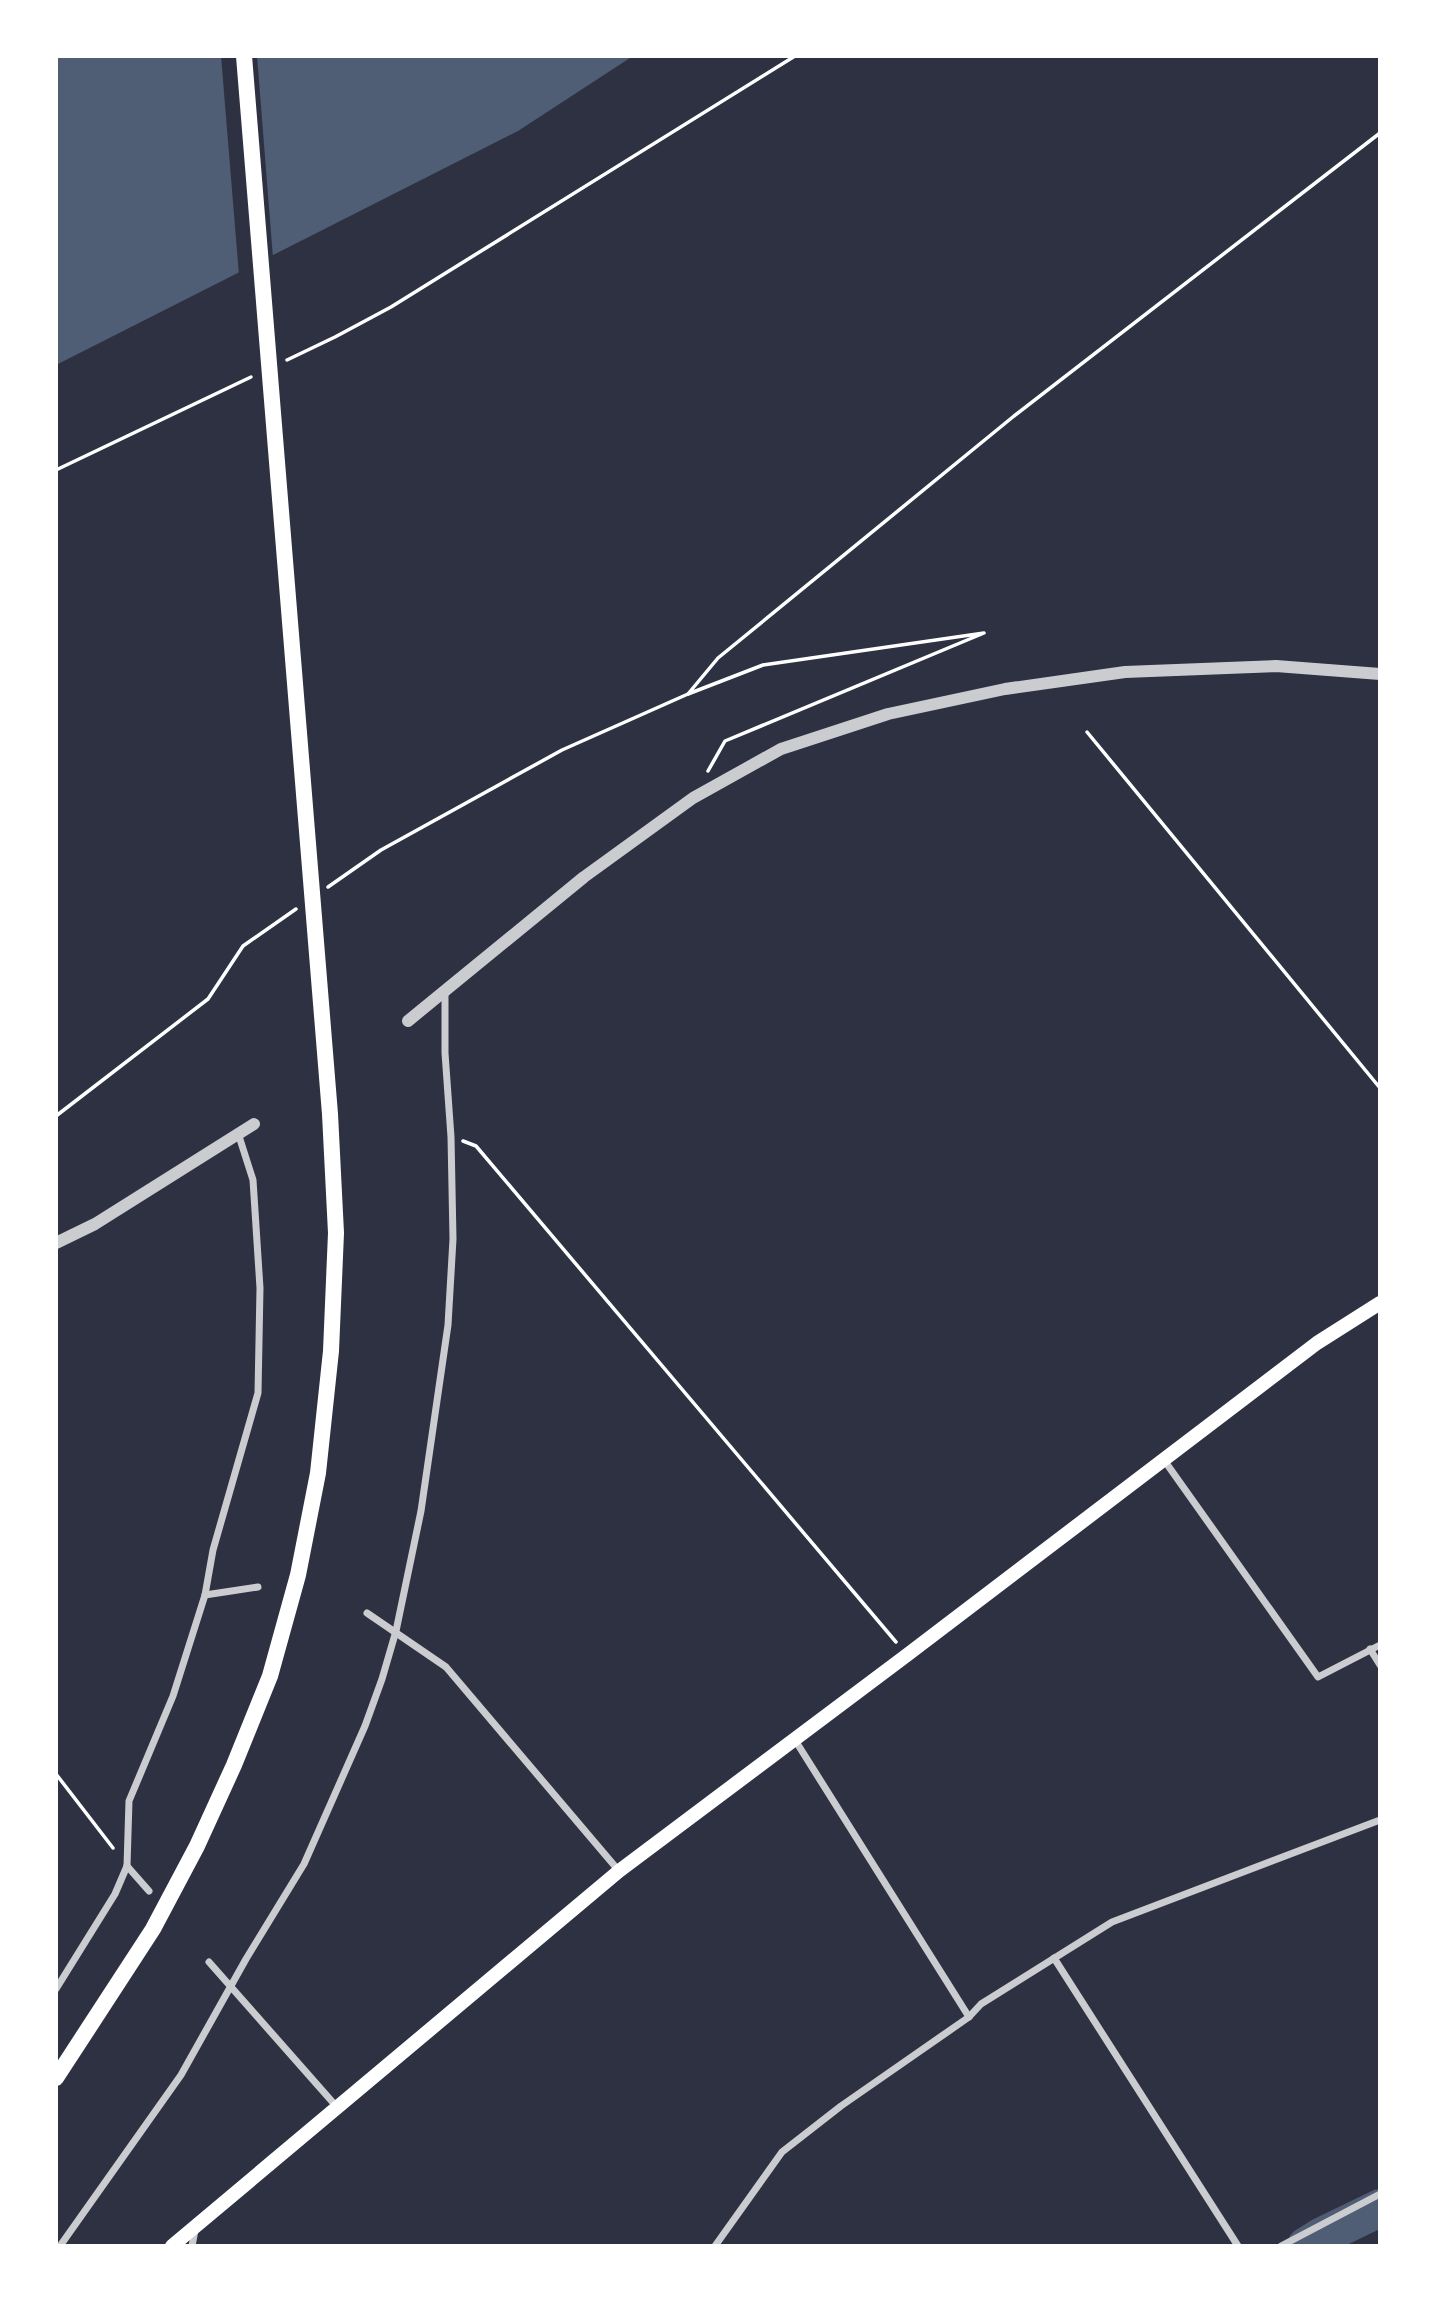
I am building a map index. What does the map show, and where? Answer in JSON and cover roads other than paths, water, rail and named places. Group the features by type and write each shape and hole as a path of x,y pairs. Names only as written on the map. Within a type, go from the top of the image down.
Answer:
{"highway":[{"path":"56,2078 153,1929 197,1846 270,1676 298,1575 318,1473 331,1352 336,1233 330,1114 244,56"}],"main road":[{"path":"172,2246 619,1871 1317,1343 1380,1303"}],"street":[{"path":"408,1021 584,877 693,798 781,749 888,714 1005,689 1125,672 1276,666 1380,674"},
{"path":"60,2246 181,2075 246,1959 304,1864 365,1727 396,1631 421,1511 448,1325 453,1239 445,993"},
{"path":"56,1243 95,1224 254,1125"},
{"path":"56,1989 115,1894 127,1866 129,1801 173,1696 205,1595 214,1550 258,1393 260,1288 253,1180 238,1133"},
{"path":"1164,1460 1318,1677 1380,1645"},
{"path":"205,1595 258,1587"},
{"path":"367,1613 446,1667 619,1871"},
{"path":"1370,1649 1380,1665"},
{"path":"795,1739 969,2017"},
{"path":"715,2246 782,2152 841,2106 969,2017 981,2004 1112,1922 1380,1820"},
{"path":"127,1866 149,1891"},
{"path":"1054,1958 1238,2246"},
{"path":"209,1962 336,2106"},
{"path":"1281,2246 1380,2194"},
{"path":"192,2246 197,2224"}],"water":[{"path":"56,56 633,56 518,131 56,365"}],"waterway":[{"path":"1306,2246 1380,2208"}]}
